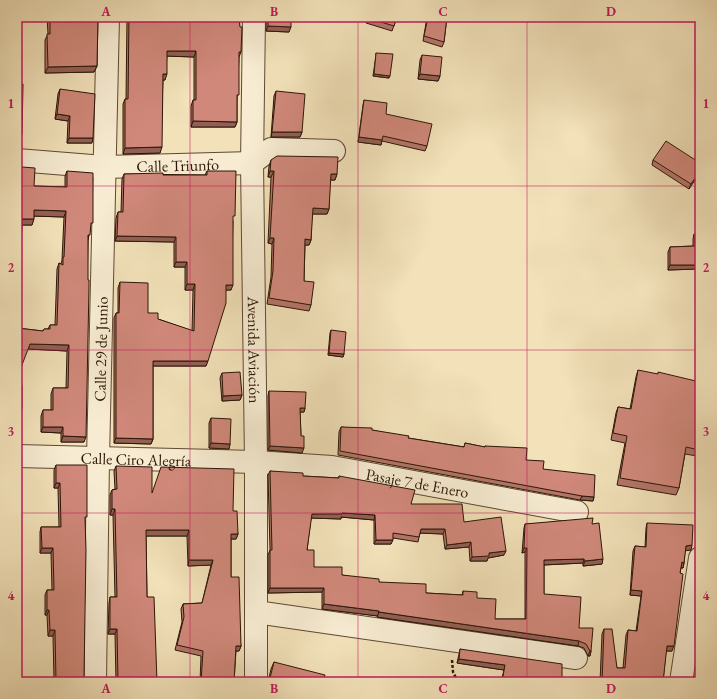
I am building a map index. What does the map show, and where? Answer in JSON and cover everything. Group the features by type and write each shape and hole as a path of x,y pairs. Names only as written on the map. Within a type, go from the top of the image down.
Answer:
{"street":[{"name":"Calle 29 de Junio","path":"95,682 98,459 108,17"},
{"name":"Avenida Aviación","path":"254,17 252,163 256,462 256,682"},
{"path":"252,163 272,149 334,151"},
{"name":"Calle Triunfo","path":"17,160 104,167 252,163"},
{"name":"Calle Ciro Alegría","path":"17,456 256,462"},
{"name":"Pasaje 7 de Enero","path":"256,462 332,467 577,512"},
{"path":"681,682 700,558"},
{"path":"256,612 576,658"}],"building":[{"path":"50,17 98,17 97,66 48,67 47,34 50,34"},
{"path":"129,17 239,17 240,27 242,27 241,52 239,52 239,95 237,95 237,122 193,121 193,100 196,100 196,51 167,51 167,74 163,74 162,147 125,148 125,99 128,99"},
{"path":"268,17 291,17 291,27 268,26"},
{"path":"368,17 397,17 394,26"},
{"path":"428,17 447,17 444,42 424,36"},
{"path":"17,48 19,48 19,67 17,67"},
{"path":"376,53 393,54 390,76 374,74"},
{"path":"422,55 442,57 440,76 420,74"},
{"path":"17,83 23,84 22,134 17,134"},
{"path":"60,89 95,94 93,138 69,138 70,116 57,114"},
{"path":"276,91 305,94 302,132 272,132"},
{"path":"364,100 387,103 386,114 432,124 427,146 383,136 382,140 359,137"},
{"path":"666,141 700,163 700,171 691,184 653,160"},
{"path":"277,156 338,157 337,174 331,174 329,209 313,208 311,240 305,239 304,281 314,282 311,305 269,298 273,271 274,238 270,238 274,171 270,171 271,160"},
{"path":"22,167 35,168 34,186 67,187 67,171 93,173 93,223 91,223 90,235 88,235 89,287 86,437 63,436 63,427 43,427 43,410 53,410 53,388 68,388 69,345 30,344 17,378 17,328 43,331 44,329 50,329 50,325 57,325 59,263 63,265 66,211 34,210 34,219 22,219 19,296 17,295 17,182"},
{"path":"207,171 236,171 235,216 233,216 233,285 226,285 226,303 208,361 153,361 153,439 116,438 116,313 119,313 120,282 148,283 148,313 158,313 158,319 194,331 195,284 187,284 187,262 176,262 176,237 117,236 118,212 123,212 124,174 163,173 163,175 207,175"},
{"path":"694,234 700,234 700,291 697,291 699,265 670,265 670,247 695,246"},
{"path":"331,330 346,332 344,354 329,353"},
{"path":"638,370 658,374 658,372 700,382 699,450 686,447 679,488 620,478 627,436 613,433 618,407 631,409"},
{"path":"240,372 242,395 223,396 222,373"},
{"path":"17,386 22,386 22,408 17,408"},
{"path":"269,391 306,392 305,408 300,408 301,436 304,436 304,448 270,446"},
{"path":"211,418 231,419 230,444 211,443"},
{"path":"341,427 372,428 372,430 409,436 408,438 464,447 465,443 485,447 527,448 526,460 544,461 543,469 595,475 594,497 340,451"},
{"path":"17,463 18,504 17,504"},
{"path":"56,465 87,465 87,517 85,517 86,550 84,677 86,682 47,682 56,681 55,630 50,630 49,610 47,610 47,590 54,590 53,548 42,548 41,527 61,527 60,483 56,483"},
{"path":"116,466 152,467 152,493 161,467 234,469 233,511 237,511 238,534 231,534 231,577 239,577 241,646 236,646 234,682 201,682 203,651 177,645 184,617 183,604 202,603 213,560 189,560 189,530 146,530 147,597 154,597 157,682 118,682 117,629 110,629 110,597 117,597 115,509 112,509 112,490 117,489"},
{"path":"270,471 303,473 303,476 339,478 339,476 415,490 411,504 462,504 464,522 501,517 506,551 489,553 489,556 472,557 471,542 447,545 445,529 421,529 419,537 393,533 393,540 376,540 375,515 342,513 312,514 307,550 314,550 314,567 342,567 342,575 379,579 379,582 426,584 426,593 463,595 463,591 477,592 477,598 496,599 495,619 526,619 527,548 524,548 525,524 593,518 592,524 599,523 603,559 585,561 584,559 544,560 544,594 581,597 579,628 593,628 591,651 586,644 579,641 324,604 324,588 270,588 270,550 272,550"},
{"path":"647,523 693,525 692,545 686,546 684,563 682,562 680,573 683,574 674,646 667,646 663,682 602,682 604,629 612,629 617,668 625,668 628,630 637,631 642,591 631,590 635,546 646,547"},
{"path":"17,599 20,599 21,628 17,628"},
{"path":"460,649 562,664 562,682 502,682 505,665 459,659"},
{"path":"274,662 325,675 323,682 269,682"}]}
